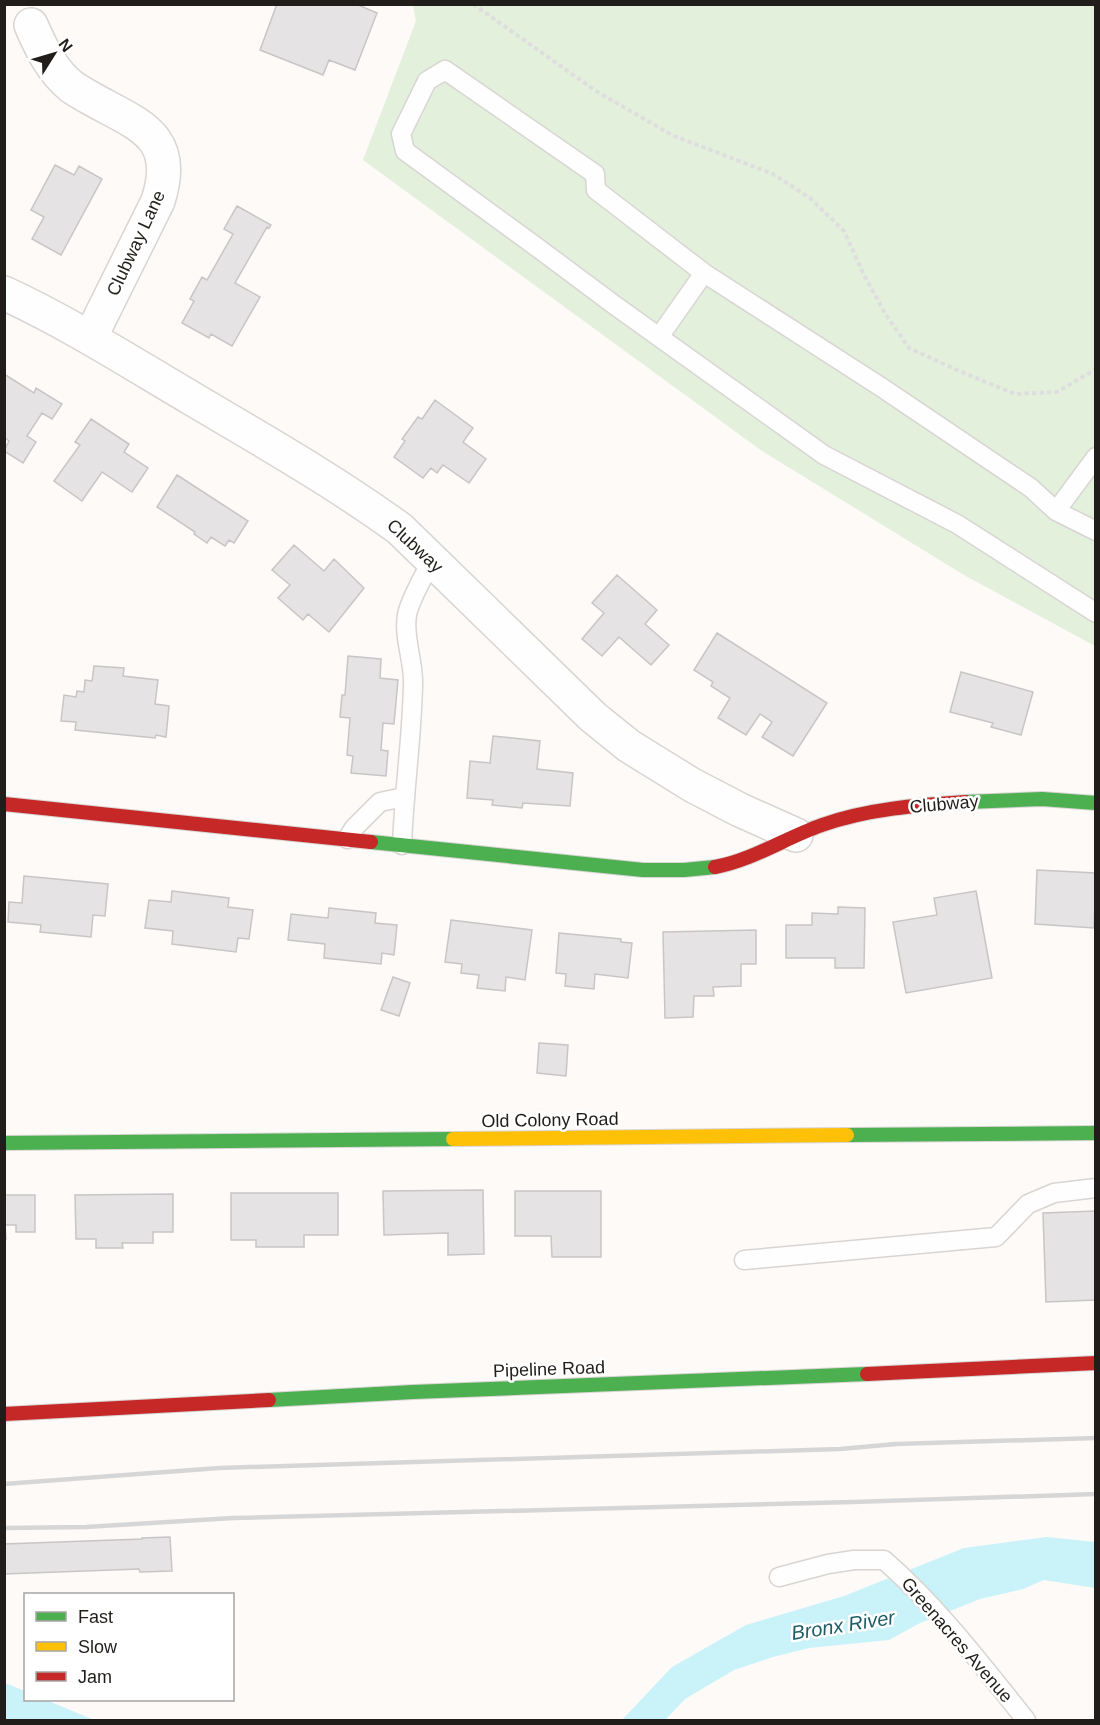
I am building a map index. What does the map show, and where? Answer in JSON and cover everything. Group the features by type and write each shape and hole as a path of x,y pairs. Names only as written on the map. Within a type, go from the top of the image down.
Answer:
{"street":[{"name":"Clubway Lane","path":"31,25 47,59 72,87 145,129 156,142 162,155 163,186 158,201 90,338"},
{"name":"Clubway","path":"4,293 90,338 364,503 400,529 592,717 629,746 702,790 796,835"},
{"name":"Clubway","path":"4,804 632,869 680,871 702,870 732,863 825,824 908,807 950,802 1046,799 1095,802"},
{"name":"Old Colony Road","path":"4,1143 1095,1132"},
{"name":"Pipeline Road","path":"4,1414 413,1392 1095,1364"}],"lane":[{"path":"1095,531 1056,511 1031,488 881,387 704,273 596,190 596,174 445,70 428,81 401,134 405,151 824,455 957,524 1095,613"},
{"path":"659,337 704,273"},
{"path":"1056,511 1095,457"},
{"path":"402,845 413,680 408,650 407,615 432,560"},
{"path":"347,839 354,828 380,802 404,798"},
{"path":"744,1260 996,1237 1028,1204 1054,1192 1095,1188"},
{"name":"Greenacres Avenue","path":"779,1576 828,1564 855,1560 884,1560 911,1584 944,1619 1026,1720"}],"path":[{"path":"473,4 596,91 674,136 773,174 810,198 844,231 886,315 909,348 1015,394 1057,392 1095,369"}],"green space":[{"path":"413,5 1095,5 1095,646 964,575 762,451 363,160 416,21"}],"water":[{"name":"Bronx River","path":"1047,1537 1095,1542 1095,1588 1044,1580 1023,1589 980,1599 920,1623 889,1640 809,1648 734,1670 685,1699 665,1720 622,1720 672,1667 746,1625 844,1596 964,1548"},
{"path":"5,1683 24,1691 24,1701 48,1701 94,1720 5,1720"}],"building":[{"path":"277,4 356,4 377,13 355,70 329,60 323,75 260,50"},
{"path":"55,165 74,175 79,166 102,179 61,255 32,239 44,217 31,210"},
{"path":"237,206 271,225 267,227 235,283 260,297 232,346 211,334 209,338 182,323 194,301 190,299 202,277 207,280 233,234 224,229"},
{"path":"4,374 34,393 36,388 62,404 52,419 42,413 27,436 36,442 23,463 4,451 9,441 4,437"},
{"path":"435,400 473,428 463,442 486,459 469,483 443,465 437,473 431,468 423,478 394,457 405,441 402,439 418,417 422,419"},
{"path":"91,419 129,444 124,452 148,468 132,492 102,472 82,501 54,481 80,445 75,442"},
{"path":"177,475 248,521 234,543 229,540 225,546 211,537 207,543 194,534 195,532 157,507"},
{"path":"294,545 324,571 334,559 364,588 329,632 308,614 303,620 278,598 290,585 272,570"},
{"path":"617,575 657,610 645,624 669,645 651,665 619,637 602,656 582,639 604,613 592,603"},
{"path":"717,633 827,703 793,756 762,737 772,722 760,714 746,735 718,718 730,698 711,686 713,682 694,670"},
{"path":"348,656 381,659 380,678 398,680 394,724 383,723 381,750 388,751 386,776 351,773 353,756 347,755 350,718 340,717 342,695 345,695"},
{"path":"94,666 124,668 123,676 158,680 155,704 169,706 166,737 156,735 155,738 75,730 76,722 61,721 64,695 76,697 77,691 84,692 85,680 92,681"},
{"path":"961,672 1033,692 1021,735 991,727 993,723 950,712"},
{"path":"493,736 540,741 537,769 573,773 570,806 523,803 522,808 492,805 493,800 467,798 470,761 490,763"},
{"path":"1037,870 1096,873 1094,928 1035,924"},
{"path":"24,876 108,884 105,916 93,915 91,937 40,932 41,925 8,922 9,902 22,903"},
{"path":"172,891 229,898 228,907 253,910 249,939 238,938 236,952 172,944 173,931 145,928 149,900 171,902"},
{"path":"976,891 992,978 906,993 893,922 937,915 934,898"},
{"path":"838,907 865,908 864,968 835,968 835,958 786,958 786,925 812,925 812,913 838,914"},
{"path":"329,908 376,913 375,923 397,925 394,955 382,953 381,964 324,958 325,944 288,940 291,914 328,918"},
{"path":"451,920 532,930 525,980 506,977 505,991 477,988 479,975 461,973 462,964 445,962"},
{"path":"756,930 756,964 741,964 741,986 713,987 714,996 694,996 693,1017 665,1018 663,932"},
{"path":"559,933 621,939 621,942 632,943 628,978 595,974 594,989 565,986 566,974 556,973"},
{"path":"393,977 410,983 399,1016 381,1010"},
{"path":"539,1043 568,1045 566,1076 537,1073"},
{"path":"483,1190 484,1254 448,1255 448,1233 384,1235 383,1191"},
{"path":"515,1191 601,1191 601,1257 552,1257 551,1236 515,1236"},
{"path":"231,1193 338,1193 338,1235 304,1235 304,1247 256,1247 256,1240 231,1240"},
{"path":"173,1194 173,1232 153,1232 153,1243 122,1243 123,1248 96,1248 96,1239 76,1239 75,1195"},
{"path":"4,1195 35,1195 35,1232 16,1232 16,1225 5,1225 6,1239 4,1239"},
{"path":"1096,1211 1096,1300 1046,1302 1043,1213"},
{"path":"170,1537 172,1571 140,1572 139,1569 4,1574 4,1544"}],"railway":[{"path":"4,1484 219,1468 840,1449 896,1444 1096,1438"},
{"path":"4,1528 86,1527 233,1518 1096,1494"}],"traffic: fast":[{"path":"966,802 1042,799 1096,803"},
{"path":"371,842 643,870 715,867"},
{"path":"847,1135 1096,1133"},
{"path":"4,1143 453,1139"},
{"path":"269,1400 867,1374"}],"traffic: slow":[{"path":"453,1139 847,1135"}],"traffic: jam":[{"path":"715,867 756,854 808,830 857,815 966,802"},
{"path":"4,804 371,842"},
{"path":"867,1374 1096,1363"},
{"path":"4,1414 269,1400"}]}
